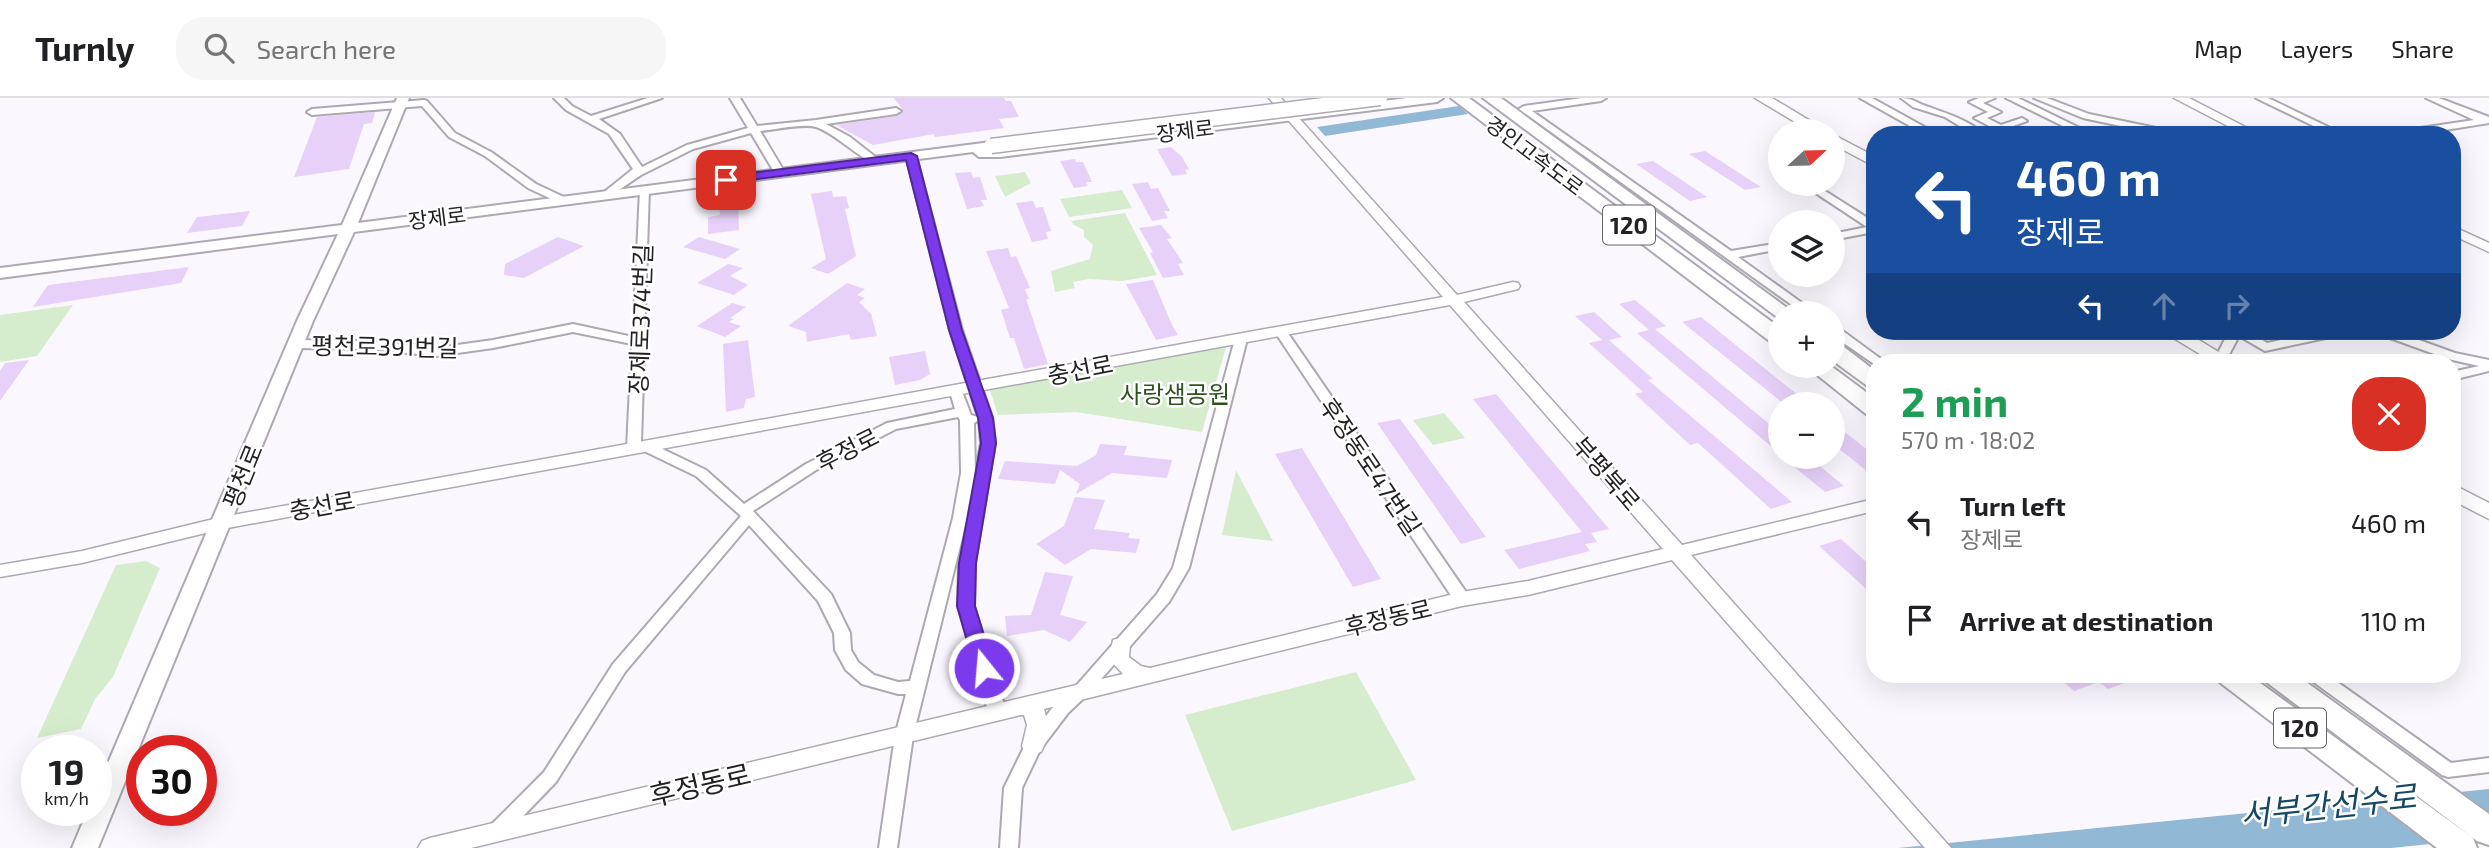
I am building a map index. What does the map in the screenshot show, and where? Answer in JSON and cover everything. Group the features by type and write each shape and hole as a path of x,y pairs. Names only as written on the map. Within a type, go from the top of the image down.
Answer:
{"highway":[{"name":"경인고속도로","path":"1487,105 1768,302"},
{"name":"경인고속도로","path":"1487,105 1768,328"},
{"path":"1845,359 1866,374"},
{"path":"1832,378 1866,403"},
{"name":"120","path":"2240,683 2460,848"},
{"name":"120","path":"2286,683 2489,832"}],"main road":[{"name":"장제로","path":"933,153 995,139 1278,101 1331,98"},
{"name":"장제로","path":"5,274 933,153 1380,98"},
{"name":"장제로","path":"933,153 1000,153 1437,98"},
{"path":"1762,98 1799,119"},
{"name":"평천로","path":"85,848 296,344 402,101"},
{"path":"1845,145 1866,157"},
{"path":"2189,340 2212,354"},
{"path":"2461,496 2489,512"}],"street":[{"path":"559,98 570,109 618,137 622,148 638,169 637,173"},
{"path":"591,119 657,98"},
{"path":"735,98 780,173"},
{"path":"873,115 878,109 878,98"},
{"path":"1487,105 1601,98"},
{"path":"1865,98 1917,126"},
{"path":"1906,98 1924,110"},
{"path":"1990,98 1974,102 1996,112 1993,114"},
{"path":"2011,98 2070,126"},
{"path":"2039,98 2086,116 2134,126"},
{"path":"2180,98 2237,126"},
{"path":"2261,98 2321,126"},
{"path":"2431,98 2487,120"},
{"path":"312,111 402,101 428,106 452,135 488,153 532,186 564,201"},
{"name":"부평북로","path":"1278,101 1931,840"},
{"path":"1487,105 1729,255 1793,301"},
{"path":"1896,115 1924,110 1936,111 1968,126"},
{"path":"607,195 637,173 690,147 754,129 816,124 896,111"},
{"path":"1996,126 1979,118 1993,114 2018,122 2002,126"},
{"path":"2448,126 2487,120"},
{"path":"816,124 848,139 874,161"},
{"path":"911,156 956,330 985,418 988,443 967,563 966,606 1007,708 1032,709 1038,725 1033,746"},
{"name":"장제로374번길","path":"639,447 639,342 645,190"},
{"path":"1825,196 1866,223"},
{"path":"1845,234 1866,230"},
{"path":"2461,234 2489,248"},
{"path":"1729,255 1768,248"},
{"name":"충선로","path":"0,571 82,557 222,523 956,392 1453,300 1513,286"},
{"name":"평천로391번길","path":"296,344 369,345 436,352 573,328 639,342"},
{"name":"후정동로47번길","path":"1281,332 1462,599"},
{"path":"1845,338 1868,354"},
{"path":"1009,848 1013,788 1033,746 1062,708 1082,690 1163,598 1181,568 1241,339"},
{"path":"2253,340 2264,347 2297,340"},
{"path":"2408,340 2446,354"},
{"path":"2461,358 2489,365"},
{"path":"2461,373 2489,365"},
{"path":"888,848 904,736 960,518 968,473 964,416 956,392"},
{"name":"후정로","path":"746,513 811,467 892,426 964,416 985,418"},
{"path":"639,447 701,473 746,513 825,598 842,633 843,650 852,666 868,680 898,688 916,687"},
{"name":"후정동로","path":"430,848 904,736 1007,708 1462,599 1528,588 1866,507"},
{"path":"496,833 550,777 619,668 746,513"},
{"path":"1120,645 1119,659 1135,673 1150,675"},
{"path":"2327,683 2448,770 2489,765"}],"green space":[{"path":"1025,172 1031,183 1005,197 995,176"},
{"path":"1122,190 1132,208 1069,217 1060,199"},
{"path":"1125,213 1157,275 1122,281 1089,279 1073,282 1075,288 1055,292 1051,271 1090,259 1093,245 1084,237 1084,230 1071,221"},
{"path":"73,305 37,356 0,362 0,315"},
{"name":"사랑샘공원","path":"1226,347 1202,432 1076,412 998,415 990,390"},
{"path":"1444,413 1465,438 1433,445 1413,420"},
{"path":"1236,470 1273,541 1222,535"},
{"path":"146,561 160,568 113,677 95,699 81,729 38,735 116,565"},
{"path":"1356,672 1416,780 1232,831 1185,715"}],"water":[{"path":"1459,106 1468,114 1325,136 1317,127"},
{"path":"2489,789 2489,838 2391,848 1898,848"}],"building":[{"path":"894,98 1004,98 1011,101 1019,117 999,119 1004,128 935,137 934,134 873,145 836,125 897,116 903,110"},
{"path":"375,112 372,123 364,124 349,169 294,177 317,117"},
{"path":"1171,147 1182,157 1189,169 1185,170 1187,174 1172,176 1157,149"},
{"path":"1705,151 1761,187 1745,190 1689,154"},
{"path":"1075,159 1076,162 1083,162 1092,182 1086,182 1088,186 1074,188 1060,161"},
{"path":"1653,161 1707,197 1690,201 1636,164"},
{"path":"971,172 973,178 980,177 987,200 981,200 984,206 967,209 955,173"},
{"path":"1148,182 1151,189 1158,188 1170,211 1164,211 1168,218 1152,221 1132,184"},
{"path":"738,190 739,230 708,234 708,217 720,215 718,193"},
{"path":"832,191 833,197 846,196 849,208 845,209 856,256 828,274 811,268 826,259 811,194"},
{"path":"1033,201 1036,208 1043,207 1051,231 1046,232 1048,239 1032,242 1016,203"},
{"path":"250,211 242,226 187,233 197,217"},
{"path":"1161,225 1172,238 1167,239 1183,263 1178,264 1184,275 1163,278 1150,253 1153,252 1139,228"},
{"path":"558,237 584,246 524,278 504,275 505,264"},
{"path":"699,237 740,249 725,259 683,247"},
{"path":"1008,248 1011,257 1016,256 1030,288 1025,289 1029,299 1026,299 1048,364 1024,369 1014,338 1010,338 1001,310 1009,308 986,251"},
{"path":"728,264 743,268 730,276 748,285 734,295 697,283"},
{"path":"189,267 181,283 33,307 48,285"},
{"path":"1153,280 1178,335 1156,340 1126,284"},
{"path":"847,283 865,289 857,295 865,298 859,302 871,314 877,336 851,340 849,334 807,342 806,332 788,326"},
{"path":"1635,300 1666,326 1655,329 1768,423 1768,444 1637,333 1649,330 1619,304"},
{"path":"732,303 746,307 730,318 734,319 729,322 741,326 725,337 697,326"},
{"path":"1594,312 1622,337 1609,340 1653,379 1648,380 1792,502 1771,509 1698,443 1690,445 1635,394 1643,392 1589,343 1602,340 1575,316"},
{"path":"1701,317 1768,371 1768,378 1777,378 1794,392 1769,392 1682,322"},
{"path":"748,340 755,397 746,399 744,408 726,412 723,344"},
{"path":"925,351 930,374 920,380 895,385 889,357"},
{"path":"29,360 0,401 0,371 5,363"},
{"path":"1496,394 1609,529 1591,533 1597,542 1585,544 1590,551 1519,569 1504,550 1582,532 1473,399"},
{"path":"1400,419 1486,537 1461,544 1377,423"},
{"path":"1845,432 1866,449 1866,471 1845,454"},
{"path":"1100,444 1127,446 1124,455 1172,460 1167,478 1112,473 1076,494 1080,484 1060,470 1055,484 998,479 1005,461 1077,466 1096,455"},
{"path":"1302,448 1381,579 1353,587 1275,454"},
{"path":"1797,469 1823,469 1844,486 1825,492"},
{"path":"1075,497 1105,500 1094,529 1130,533 1128,538 1140,539 1136,553 1091,549 1065,565 1036,544 1064,526"},
{"path":"1841,539 1866,562 1866,589 1819,546"},
{"path":"1045,572 1073,576 1060,615 1087,622 1070,642 1044,630 1007,636 1005,616 1031,615"},
{"path":"2065,683 2096,683 2074,691"},
{"path":"2100,683 2125,683 2108,689"}],"route":[{"path":"726,180 911,156 956,330 985,418 988,443 967,563 966,606 984,668"}],"water label":[{"name":"서부간선수로","path":"2328,804"}]}
